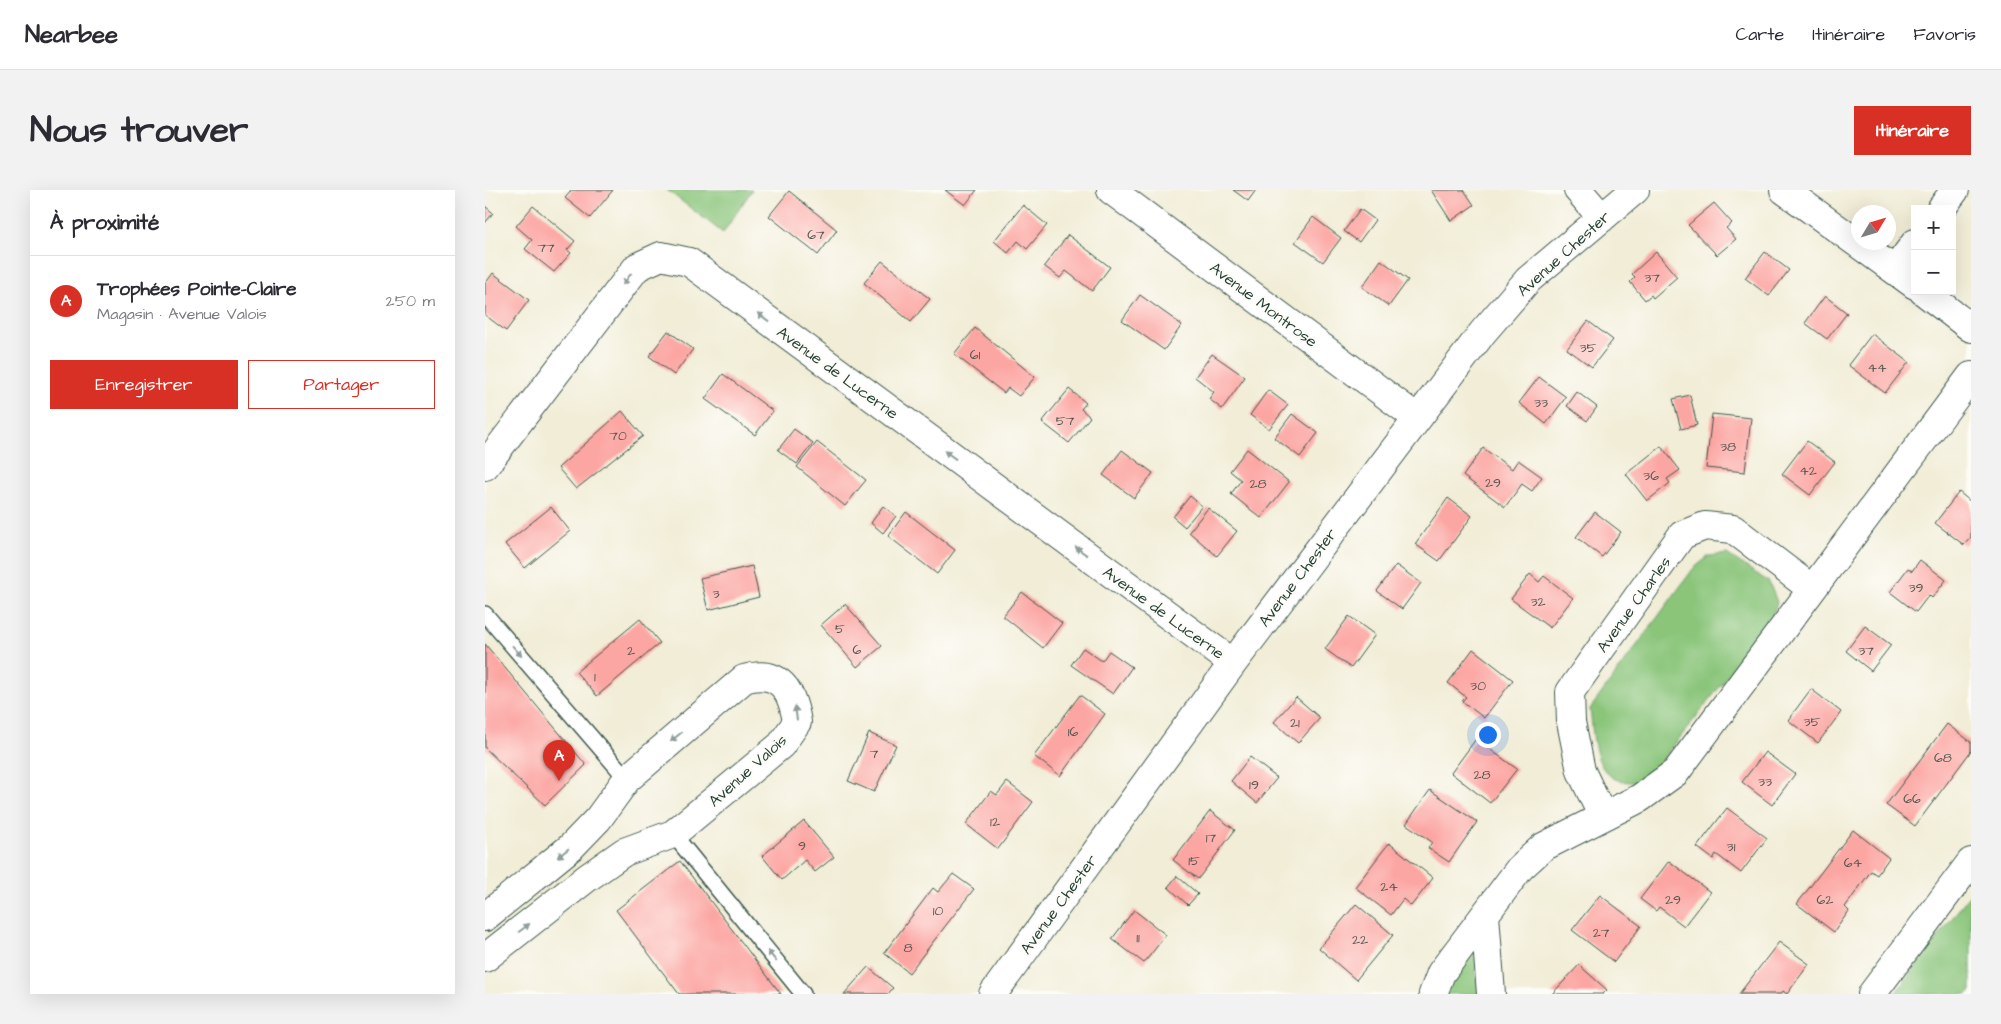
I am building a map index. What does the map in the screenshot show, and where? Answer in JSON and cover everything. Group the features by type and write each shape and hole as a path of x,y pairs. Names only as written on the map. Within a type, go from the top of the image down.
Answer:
{"street":[{"name":"Avenue Montrose","path":"1111,190 1417,418"},
{"path":"1578,190 1602,218"},
{"name":"Avenue Chester","path":"993,994 1233,663 1483,332 1529,280 1635,190"},
{"path":"1783,190 1905,278 1913,250"},
{"path":"1944,205 1955,190"},
{"name":"Avenue de Lucerne","path":"485,466 637,267 661,256 689,262 1233,663"},
{"path":"1928,295 1971,328"},
{"path":"1433,994 1441,973 1520,868 1543,847 1640,798 1676,772 1971,376"},
{"name":"Avenue Charles","path":"1602,816 1581,771 1571,722 1570,692 1682,535 1705,526 1733,529 1812,589"},
{"name":"Avenue Valois","path":"485,917 571,847 598,819 627,779 744,679 753,676 768,677 788,688 794,702 797,722 781,745 673,834 624,852 587,878 485,958"},
{"path":"1872,994 1971,862"},
{"path":"1485,915 1491,994"}],"lane":[{"path":"485,614 627,779"},
{"path":"673,834 803,994"}],"green space":[{"path":"667,190 752,190 723,233"},
{"path":"1727,554 1769,582 1777,602 1771,621 1647,780 1630,782 1616,779 1607,773 1596,752 1590,709 1693,569 1709,556"},
{"path":"1971,893 1971,991 1968,994 1895,994"},
{"path":"1470,954 1475,954 1477,982 1481,994 1444,994 1445,988"}],"building":[{"path":"572,190 613,190 590,218 565,198"},
{"path":"945,190 977,190 965,205"},
{"path":"1233,190 1256,190 1248,201"},
{"path":"1431,190 1464,190 1474,205 1451,221"},
{"path":"789,191 837,230 818,255 769,216"},
{"path":"1714,203 1732,223 1726,228 1736,239 1717,255 1688,225"},
{"path":"1023,205 1047,225 1027,249 1018,241 1008,253 994,241"},
{"path":"485,206 493,213 485,223"},
{"path":"533,206 575,241 567,250 571,253 554,272 525,249 532,240 516,226"},
{"path":"1360,209 1375,220 1359,242 1344,231"},
{"path":"1313,217 1341,238 1323,262 1295,242"},
{"path":"1068,235 1110,267 1092,291 1066,271 1060,278 1044,266"},
{"path":"1656,252 1677,277 1653,298 1651,295 1645,300 1630,282 1635,277 1632,274"},
{"path":"1765,252 1789,270 1769,296 1745,278"},
{"path":"1381,260 1408,280 1389,306 1362,287"},
{"path":"882,261 930,299 911,322 864,283"},
{"path":"493,273 529,300 506,331 485,315 485,284"},
{"path":"1140,295 1182,325 1164,350 1122,320"},
{"path":"1825,296 1847,313 1827,339 1805,323"},
{"path":"1588,321 1613,340 1592,367 1567,349"},
{"path":"975,328 1035,377 1019,396 1008,388 1004,393 954,354"},
{"path":"668,331 693,349 674,375 649,356"},
{"path":"1872,334 1909,362 1885,393 1848,365"},
{"path":"1212,354 1245,377 1222,409 1209,399 1214,392 1195,377"},
{"path":"723,374 773,411 755,435 705,399"},
{"path":"1539,377 1566,397 1546,424 1519,403"},
{"path":"1069,389 1086,403 1081,409 1090,417 1069,443 1042,422"},
{"path":"1268,390 1288,405 1269,429 1250,415"},
{"path":"1577,392 1597,407 1587,421 1567,406"},
{"path":"1690,395 1697,425 1681,429 1673,399"},
{"path":"622,411 643,436 576,489 558,468"},
{"path":"1292,414 1318,433 1300,457 1274,438"},
{"path":"1712,414 1751,418 1745,472 1706,468"},
{"path":"794,429 813,443 797,464 778,450"},
{"path":"1807,441 1835,462 1810,495 1782,474"},
{"path":"817,442 866,480 845,506 797,467"},
{"path":"1661,446 1680,470 1667,479 1670,483 1647,501 1626,474"},
{"path":"1483,448 1512,469 1518,460 1542,477 1532,491 1522,484 1505,507 1463,476"},
{"path":"1247,449 1289,482 1261,518 1231,494 1241,480 1230,471"},
{"path":"1122,450 1153,473 1134,498 1103,475"},
{"path":"1959,492 1971,502 1971,537 1964,545 1935,523"},
{"path":"1190,496 1202,506 1185,527 1173,517"},
{"path":"1448,498 1472,516 1439,561 1415,544"},
{"path":"883,506 896,516 883,533 871,523"},
{"path":"551,507 570,531 525,568 505,544"},
{"path":"1208,508 1237,531 1217,556 1189,532"},
{"path":"906,512 955,550 937,574 888,536"},
{"path":"1595,512 1621,532 1602,557 1576,537"},
{"path":"1920,560 1946,580 1932,598 1929,595 1916,612 1890,592 1908,568 1912,571"},
{"path":"1396,565 1421,583 1402,609 1377,591"},
{"path":"752,566 759,597 708,610 700,578"},
{"path":"1530,574 1539,582 1544,576 1573,598 1550,628 1511,599"},
{"path":"1022,592 1062,623 1043,648 1003,616"},
{"path":"845,604 882,646 857,667 821,625"},
{"path":"1349,616 1375,635 1351,668 1325,649"},
{"path":"640,619 660,643 597,696 576,672"},
{"path":"1865,626 1891,645 1871,671 1846,651"},
{"path":"485,644 586,765 545,805 485,748"},
{"path":"1083,648 1102,661 1109,651 1132,667 1113,694 1071,665"},
{"path":"1473,649 1513,680 1484,718 1462,701 1466,697 1448,683"},
{"path":"1811,689 1841,712 1818,743 1788,720"},
{"path":"1080,695 1105,714 1060,776 1034,756"},
{"path":"1296,697 1320,718 1298,743 1274,722"},
{"path":"1947,724 1971,742 1971,751 1915,826 1886,805"},
{"path":"869,733 896,745 874,792 848,781"},
{"path":"1476,739 1517,769 1490,803 1451,773"},
{"path":"1765,752 1795,774 1772,805 1742,782"},
{"path":"1250,757 1277,778 1257,803 1231,781"},
{"path":"1007,782 1033,802 998,849 966,824 991,791 997,795"},
{"path":"1430,790 1477,822 1449,862 1428,848 1432,842 1406,824"},
{"path":"1727,808 1767,838 1741,873 1716,854 1713,859 1697,847"},
{"path":"1210,811 1235,830 1198,879 1173,860"},
{"path":"804,821 834,857 815,872 805,860 782,880 762,856"},
{"path":"1853,830 1889,858 1877,875 1871,871 1845,907 1849,911 1834,932 1797,904"},
{"path":"1389,843 1433,878 1411,906 1403,899 1391,915 1355,887"},
{"path":"680,861 781,994 679,994 616,910"},
{"path":"1669,861 1710,892 1684,926 1659,907 1656,911 1640,899"},
{"path":"953,874 974,889 909,973 884,953 933,888 938,892"},
{"path":"1177,876 1198,894 1188,905 1168,887"},
{"path":"1600,895 1641,926 1614,962 1572,930"},
{"path":"1356,904 1393,935 1356,980 1319,948"},
{"path":"1134,910 1166,935 1144,963 1112,939"},
{"path":"1779,942 1809,964 1787,994 1783,991 1781,994 1739,994"},
{"path":"1579,965 1607,990 1603,994 1552,994"},
{"path":"868,967 893,988 888,994 844,994"}],"place":[{"name":"Trophées Pointe-Claire","path":"559,781"}]}
